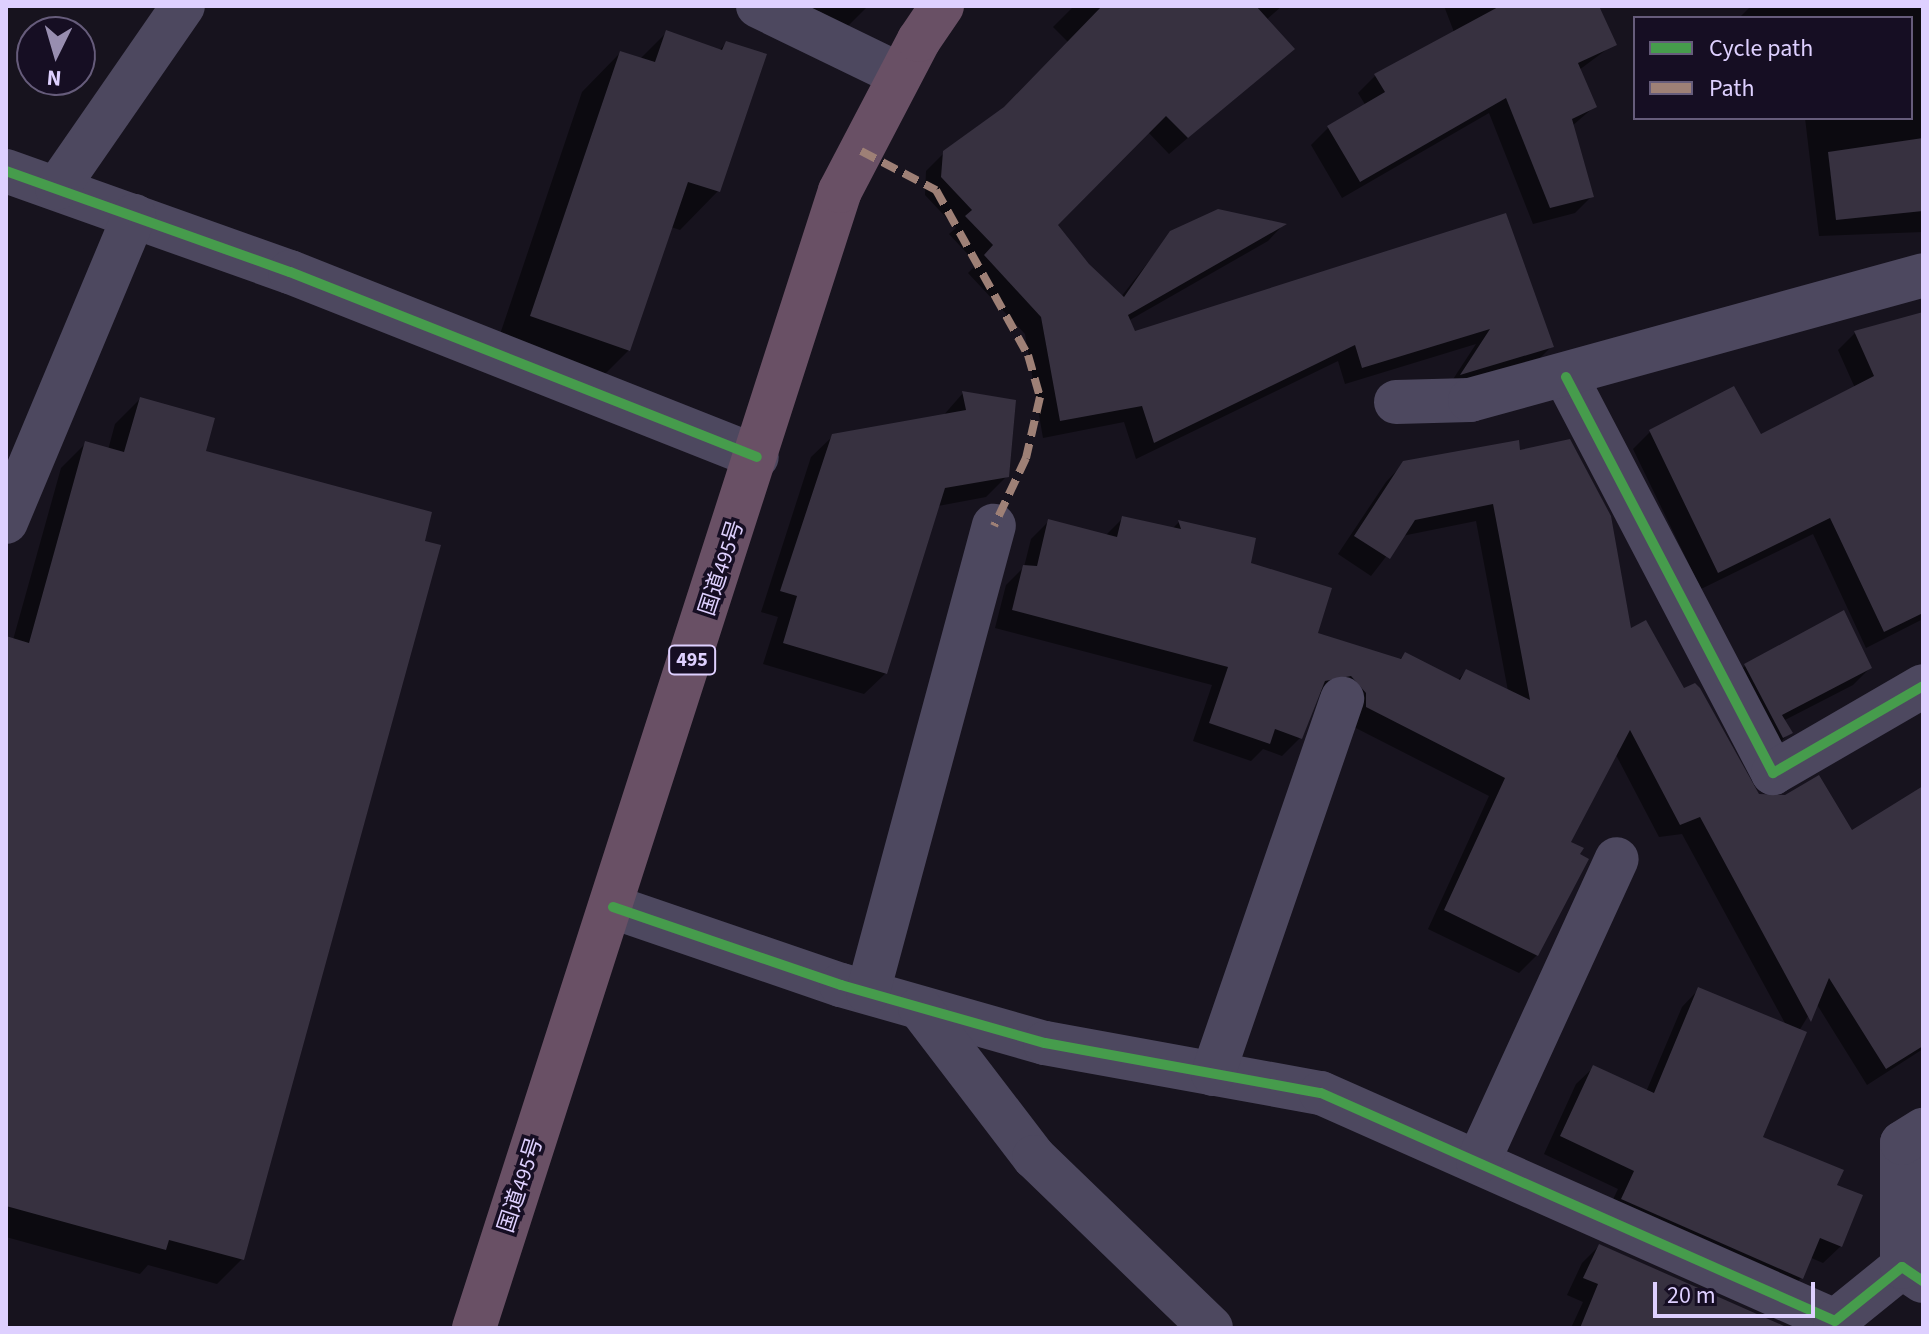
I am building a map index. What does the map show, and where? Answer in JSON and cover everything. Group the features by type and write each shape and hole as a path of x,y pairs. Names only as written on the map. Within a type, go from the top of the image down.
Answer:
{"highway":[{"name":"国道495号","path":"474,1328 613,907 840,191 900,75 942,6"}],"street":[{"path":"57,188 183,6"},
{"path":"758,6 900,75"},
{"path":"6,171 290,272 757,457"},
{"path":"6,522 134,216"},
{"path":"1396,402 1470,400 1566,377 1923,275"},
{"path":"1566,377 1773,773 1923,686"},
{"path":"868,992 994,526"},
{"path":"1213,1074 1342,699"},
{"path":"1478,1162 1617,859"},
{"path":"613,907 868,992 1045,1043 1321,1093 1834,1325 1912,1274 1902,1143 1923,1130"},
{"path":"920,1008 1034,1157 1211,1328"}],"building":[{"path":"1102,6 1256,6 1295,49 1188,138 1166,116 1058,225 1089,264 1124,297 1170,231 1218,209 1287,224 1128,315 1135,331 1506,213 1554,347 1460,375 1490,329 1362,368 1355,345 1154,443 1142,406 1060,421 1041,317 984,255 993,245 965,216 972,210 941,177 943,151 1004,107"},
{"path":"1500,6 1599,6 1617,45 1578,63 1597,107 1572,119 1594,197 1550,208 1506,98 1360,182 1327,126 1385,92 1374,74"},
{"path":"666,30 722,50 726,41 767,54 720,192 688,182 630,351 530,316 620,51 655,62"},
{"path":"1923,138 1923,211 1836,220 1828,152"},
{"path":"1923,312 1923,613 1884,632 1830,518 1718,573 1649,430 1734,386 1761,434 1874,376 1854,331"},
{"path":"962,391 1016,400 1009,477 945,488 887,674 783,643 797,596 780,591 832,434 966,410"},
{"path":"140,397 215,418 206,451 432,512 425,541 441,545 244,1260 169,1240 166,1250 6,1206 6,636 29,643 85,441 124,452"},
{"path":"1570,439 1611,516 1631,628 1646,620 1684,688 1695,683 1700,688 1759,794 1785,795 1819,775 1852,830 1923,786 1923,1046 1886,1069 1829,978 1811,1022 1700,817 1680,825 1630,730 1571,842 1584,848 1580,854 1589,859 1538,956 1444,910 1505,778 1366,707 1366,693 1351,676 1325,681 1302,739 1275,729 1270,744 1209,723 1228,667 1012,610 1023,565 1037,566 1048,519 1117,537 1122,516 1181,529 1178,520 1256,538 1251,563 1332,588 1318,633 1401,659 1405,652 1460,680 1466,669 1530,700 1493,504 1415,520 1390,559 1354,536 1403,461 1519,440 1520,450"},
{"path":"1844,610 1872,668 1782,715 1793,733 1783,738 1744,664"},
{"path":"1698,987 1807,1032 1763,1137 1844,1170 1837,1185 1863,1195 1842,1247 1820,1238 1803,1279 1621,1199 1634,1171 1560,1136 1593,1065 1654,1093"},
{"path":"1599,1244 1784,1326 1580,1328 1598,1284 1583,1278"}],"marked path":[{"path":"861,151 936,190 1028,355 1040,397 1026,458 994,526"}],"cycle path":[{"path":"6,171 290,272 757,457"},
{"path":"1566,377 1773,773 1923,686"},
{"path":"613,907 841,985 1045,1043 1321,1093 1835,1321 1902,1267 1923,1281"}]}
